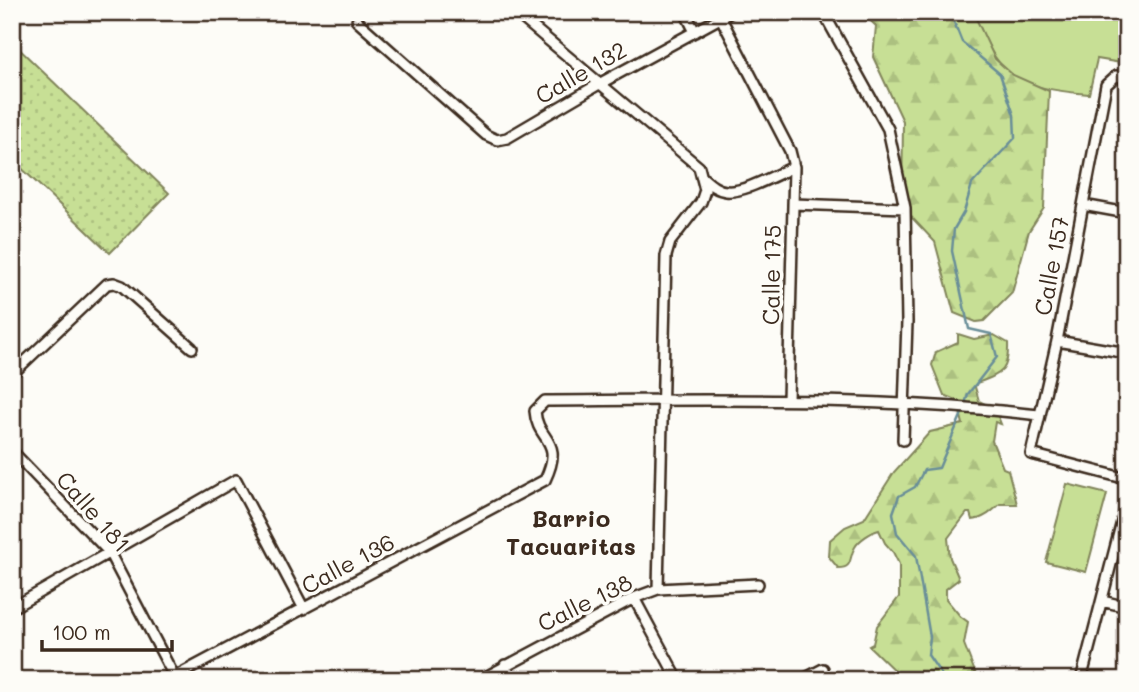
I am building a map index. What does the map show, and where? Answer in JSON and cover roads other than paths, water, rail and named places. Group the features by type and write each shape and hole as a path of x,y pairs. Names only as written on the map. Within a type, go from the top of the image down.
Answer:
{"street":[{"path":"685,12 695,32"},
{"name":"Calle 132","path":"357,21 486,135 497,139 506,138 731,12"},
{"path":"822,12 888,129 905,208 907,322 903,440"},
{"path":"517,13 714,187 726,191 740,190 794,167"},
{"name":"Calle 175","path":"720,18 790,151 794,167 788,400"},
{"name":"Calle 157","path":"1127,78 1116,76 1105,85 1057,341 1031,454 1127,479"},
{"path":"658,589 666,257 670,242 701,202 705,190 700,172"},
{"path":"793,204 905,208"},
{"path":"1083,205 1127,214"},
{"path":"12,374 107,284 114,282 122,286 192,348"},
{"path":"1057,341 1127,353"},
{"path":"661,401 859,400 1039,415"},
{"name":"Calle 136","path":"173,679 545,480 552,466 553,451 535,418 535,411 545,401 661,401"},
{"name":"Calle 181","path":"12,451 109,552 173,679"},
{"path":"12,608 236,480 304,609"},
{"path":"1081,680 1127,502"},
{"name":"Calle 138","path":"480,680 634,598 658,589 758,584"},
{"path":"634,598 678,680"},
{"path":"1102,601 1127,607"},
{"path":"505,665 513,680"},
{"path":"802,680 823,669"}],"waterway":[{"path":"950,12 962,42 1000,74 1014,115 1015,138 972,184 964,212 954,229 952,251 969,329 991,334 997,357 968,394 965,404"},
{"path":"945,680 928,655 930,637 916,556 897,533 893,513 899,496 915,487 924,470 939,468 963,411"}],"district":[{"name":"Barrio Tacuaritas","path":"571,533"}]}
